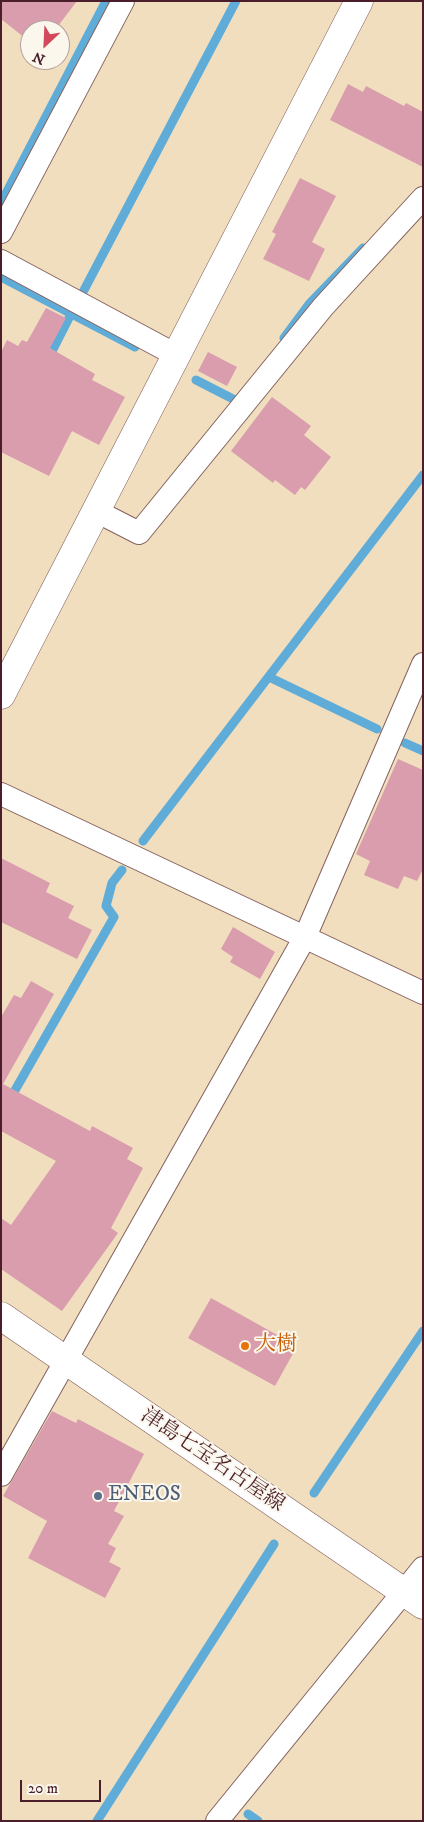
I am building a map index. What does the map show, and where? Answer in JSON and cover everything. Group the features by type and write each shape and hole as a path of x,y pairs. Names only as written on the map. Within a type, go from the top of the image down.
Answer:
{"street":[{"path":"1,232 123,1"},
{"path":"1,695 359,1"},
{"path":"96,511 139,533 323,306 423,198"},
{"path":"1,261 176,355"},
{"path":"1,1475 305,937 423,664"},
{"path":"1,794 423,993"},
{"name":"津島七宝名古屋線","path":"1,1316 413,1598"},
{"path":"217,1821 413,1598 423,1568"}],"building":[{"path":"1,1 77,1 63,20 20,20 20,34 1,19"},
{"path":"348,84 363,92 366,86 404,106 406,103 423,112 423,167 330,120"},
{"path":"300,178 336,196 312,242 325,249 309,281 263,259 276,234 272,232"},
{"path":"46,308 66,318 50,348 95,374 92,380 125,397 99,445 72,431 49,476 1,452 1,352 7,340 18,346 22,340 27,342"},
{"path":"208,352 237,367 227,386 198,371"},
{"path":"272,397 311,426 304,435 331,457 305,490 301,487 295,495 275,480 273,483 231,451"},
{"path":"398,759 423,770 423,869 417,881 404,876 398,889 364,875 370,861 356,854"},
{"path":"1,858 50,883 46,892 74,906 68,918 92,930 77,959 1,922"},
{"path":"233,927 275,952 260,979 230,962 233,957 221,949"},
{"path":"31,981 54,994 3,1084 90,1131 92,1126 133,1148 127,1159 143,1168 111,1228 118,1233 62,1311 1,1269 1,1218 11,1225 56,1161 1,1131 1,1017 14,995 21,998"},
{"path":"211,1298 279,1336 277,1340 295,1350 275,1386 188,1338"},
{"path":"52,1411 76,1423 78,1419 144,1454 114,1511 124,1516 108,1544 116,1548 109,1562 121,1568 105,1598 28,1558 47,1521 3,1496"}],"waterway":[{"path":"1,203 106,1"},
{"path":"83,292 236,1"},
{"path":"284,338 310,303 363,248"},
{"path":"1,277 135,347"},
{"path":"48,359 71,314"},
{"path":"196,380 237,401 241,396"},
{"path":"143,841 423,475"},
{"path":"269,677 377,729"},
{"path":"405,743 423,751"},
{"path":"10,1099 114,917 106,906 112,883 122,870"},
{"path":"314,1493 423,1331"},
{"path":"97,1821 274,1544"},
{"path":"248,1814 258,1821"}],"place":[{"name":"大樹","path":"245,1346"},
{"name":"ENEOS","path":"98,1496"}]}
